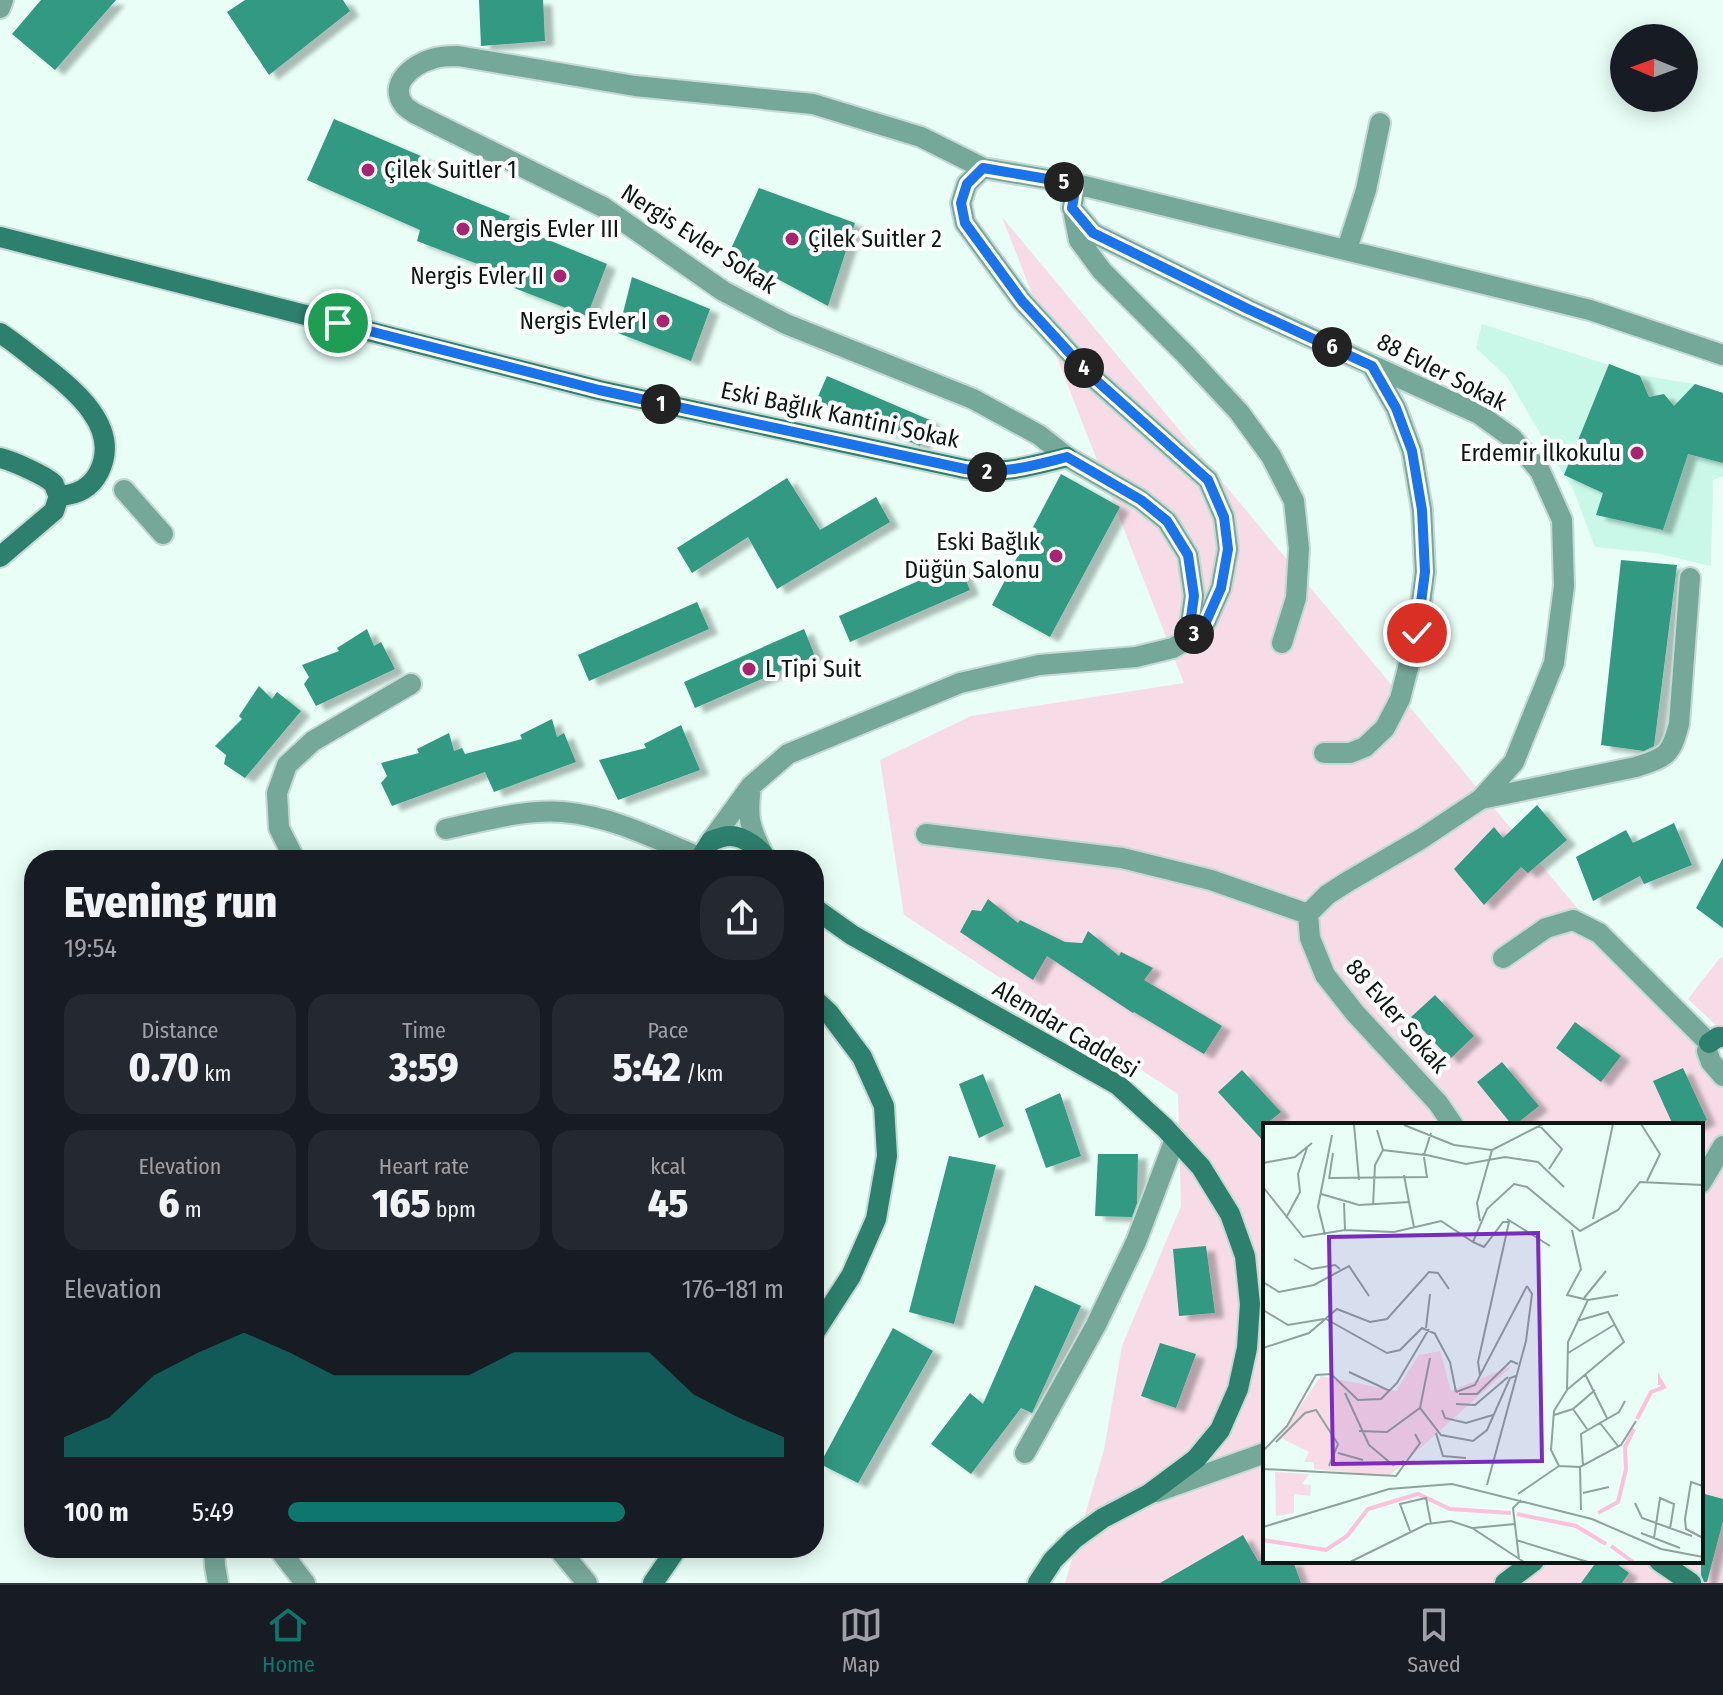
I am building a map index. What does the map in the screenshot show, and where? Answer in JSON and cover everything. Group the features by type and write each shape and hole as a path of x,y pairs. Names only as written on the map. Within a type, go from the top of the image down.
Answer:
{"street":[{"path":"0,8 3,0"},
{"name":"Nergis Evler Sokak","path":"983,168 921,137 813,104 635,86 458,56 435,57 415,66 402,79 398,93 403,104 414,113 603,207 723,291 786,324 973,399 1039,435 1067,457"},
{"path":"1347,249 1366,190 1380,123"},
{"path":"705,850 751,786 788,754 960,683 1039,665 1136,657 1173,648 1206,622 1221,588 1228,549 1224,517 1208,480 1088,373 1022,301 965,223 961,203 967,184 983,168 1076,184 1590,310 1723,355"},
{"path":"1076,184 1072,208 1079,240 1102,271 1239,412 1271,456 1294,501 1299,549 1296,598 1282,643"},
{"name":"88 Evler Sokak","path":"1072,208 1093,233 1248,309 1479,414 1512,438 1540,471 1562,520 1564,586 1554,663 1514,762 1481,799 1327,895 1308,914 1310,938 1325,975 1355,1013 1438,1103 1452,1123"},
{"name":"Eski Bağlık Kantini Sokak","path":"0,237 563,381 976,471 1012,470 1067,457"},
{"path":"0,333 62,380 92,411 103,434 105,453 93,483 56,504 0,557"},
{"path":"1324,753 1350,753 1365,747 1385,728 1400,699 1417,633 1425,572 1422,510 1412,451 1396,408 1372,366"},
{"path":"1067,457 1141,500 1167,521 1188,555 1194,596 1188,639"},
{"path":"0,458 13,461 54,484 56,504"},
{"path":"124,490 163,534"},
{"path":"1481,799 1661,759 1674,745 1679,724 1690,578"},
{"path":"290,850 279,828 277,793 287,765 313,741 411,684"},
{"path":"751,786 748,809 751,830 762,850"},
{"path":"446,829 513,815 563,812 615,823 694,850"},
{"path":"926,834 1122,858 1211,880 1308,914"},
{"path":"708,850 731,836 747,841 758,850"},
{"name":"Alemdar Caddesi","path":"824,915 852,935 1118,1085 1201,1167 1230,1214 1245,1256 1250,1304 1247,1348 1238,1389 1220,1430 1196,1459 1149,1494 1103,1518 1074,1539 1053,1560 1038,1583"},
{"path":"1503,958 1546,928 1573,920 1599,933 1716,1040 1707,1051 1711,1062 1723,1076"},
{"path":"824,1008 862,1057 884,1106 887,1156 876,1219 851,1276 824,1318"},
{"path":"1025,1453 1096,1325 1136,1242 1175,1139"},
{"path":"1703,1180 1723,1146"},
{"path":"1149,1494 1263,1454"},
{"path":"215,1558 218,1583"},
{"path":"286,1558 305,1583"},
{"path":"566,1558 587,1583"},
{"path":"653,1583 670,1558"},
{"path":"1505,1583 1531,1563"},
{"path":"1662,1563 1691,1583"}],"shaded area":[{"path":"1002,217 1677,1028 1723,1062 1723,1583 1065,1583 1104,1450 1122,1346 1181,1206 1178,1094 904,915 880,760 971,716 1184,683"},
{"name":"Erdemir İlkokulu","path":"1482,324 1640,375 1695,384 1723,393 1723,476 1713,480 1711,566 1656,553 1595,547 1572,486 1508,378 1476,348"},
{"path":"1723,957 1723,1032 1688,999"}],"building":[{"path":"41,0 116,0 55,70 12,34"},
{"path":"245,0 343,0 350,11 269,75 227,12"},
{"path":"479,0 543,0 545,41 481,46"},
{"path":"334,119 428,159 419,179 510,216 507,223 607,264 587,316 514,288 517,279 417,241 420,230 307,180"},
{"name":"Çilek Suitler 2","path":"759,188 855,223 828,306 729,253"},
{"name":"Nergis Evler I","path":"632,277 710,309 691,361 618,333"},
{"path":"1609,364 1640,376 1649,397 1664,394 1674,406 1695,384 1723,393 1723,463 1688,454 1663,530 1596,515 1603,493 1564,475"},
{"path":"827,376 932,421 920,446 816,401"},
{"name":"Eski Bağlık Düğün Salonu","path":"1061,474 1120,507 1050,637 992,605"},
{"path":"787,478 820,530 876,497 890,522 777,589 748,537 692,573 677,548"},
{"path":"1621,560 1677,565 1654,746 1644,751 1601,745"},
{"name":"L Tipi Suit","path":"959,563 970,590 850,642 839,616"},
{"name":"L Tipi Suit","path":"697,602 709,629 589,681 578,655"},
{"path":"367,629 374,646 381,642 395,669 316,706 304,684 309,677 302,665 339,651 337,648"},
{"name":"L Tipi Suit","path":"804,629 815,656 695,708 684,682"},
{"path":"259,686 272,699 277,692 301,711 245,778 224,764 226,755 215,746 242,719 239,716"},
{"path":"552,719 557,737 564,733 576,762 494,792 485,772 392,806 381,783 387,776 381,763 419,753 417,749 449,733 454,751 462,748 465,754 522,739 520,735"},
{"path":"681,725 700,770 618,800 599,760 646,748 644,744"},
{"path":"1537,805 1567,840 1528,873 1521,867 1484,905 1454,869 1494,827 1503,838"},
{"path":"1674,823 1692,865 1644,884 1640,876 1593,901 1576,857 1626,830 1633,843"},
{"path":"1723,858 1723,928 1696,908"},
{"path":"988,899 1018,923 1020,920 1065,942 1082,943 1088,931 1119,956 1121,952 1153,968 1144,980 1222,1026 1204,1054 1133,1013 1047,956 1033,980 960,932 972,910 981,911"},
{"path":"1435,995 1474,1036 1450,1059 1411,1017"},
{"path":"1575,1022 1621,1056 1601,1082 1556,1048"},
{"path":"1502,1062 1539,1106 1518,1123 1510,1123 1477,1082"},
{"path":"1683,1068 1707,1120 1700,1123 1672,1123 1653,1081"},
{"path":"1242,1070 1281,1112 1263,1123 1263,1141 1218,1092"},
{"path":"983,1074 1004,1126 979,1138 959,1084"},
{"path":"1060,1093 1081,1156 1046,1168 1025,1109"},
{"path":"1098,1154 1138,1154 1137,1203 1132,1217 1095,1216"},
{"path":"949,1156 996,1165 954,1324 909,1312"},
{"path":"1206,1246 1215,1313 1179,1316 1173,1249"},
{"path":"1035,1285 1081,1306 1032,1413 1021,1408 971,1474 931,1444 970,1393 983,1404"},
{"path":"893,1328 933,1351 858,1483 824,1466 824,1457"},
{"path":"1160,1343 1196,1354 1176,1408 1141,1396"},
{"path":"1703,1494 1723,1499 1723,1521 1707,1582 1701,1575"},
{"path":"1243,1535 1258,1561 1294,1563 1301,1583 1160,1583"},
{"path":"1596,1563 1616,1563 1629,1573 1622,1583 1581,1583"}],"place":[{"name":"Çilek Suitler 1","path":"368,170"},
{"name":"Nergis Evler III","path":"463,229"},
{"name":"Çilek Suitler 2","path":"792,239"},
{"name":"Nergis Evler II","path":"560,276"},
{"name":"Nergis Evler I","path":"663,321"},
{"name":"Erdemir İlkokulu","path":"1637,453"},
{"name":"Eski Bağlık Düğün Salonu","path":"1056,556"},
{"name":"L Tipi Suit","path":"749,669"}],"route":[{"path":"338,323 599,390 965,469 987,472 1012,470 1067,457 1141,500 1167,521 1188,555 1194,596 1188,639 1206,622 1221,588 1228,549 1224,517 1208,480 1088,373 1022,301 965,223 961,203 967,184 983,168 1076,184 1072,208 1093,233 1372,366 1396,408 1412,451 1422,510 1425,572 1417,633"}]}
